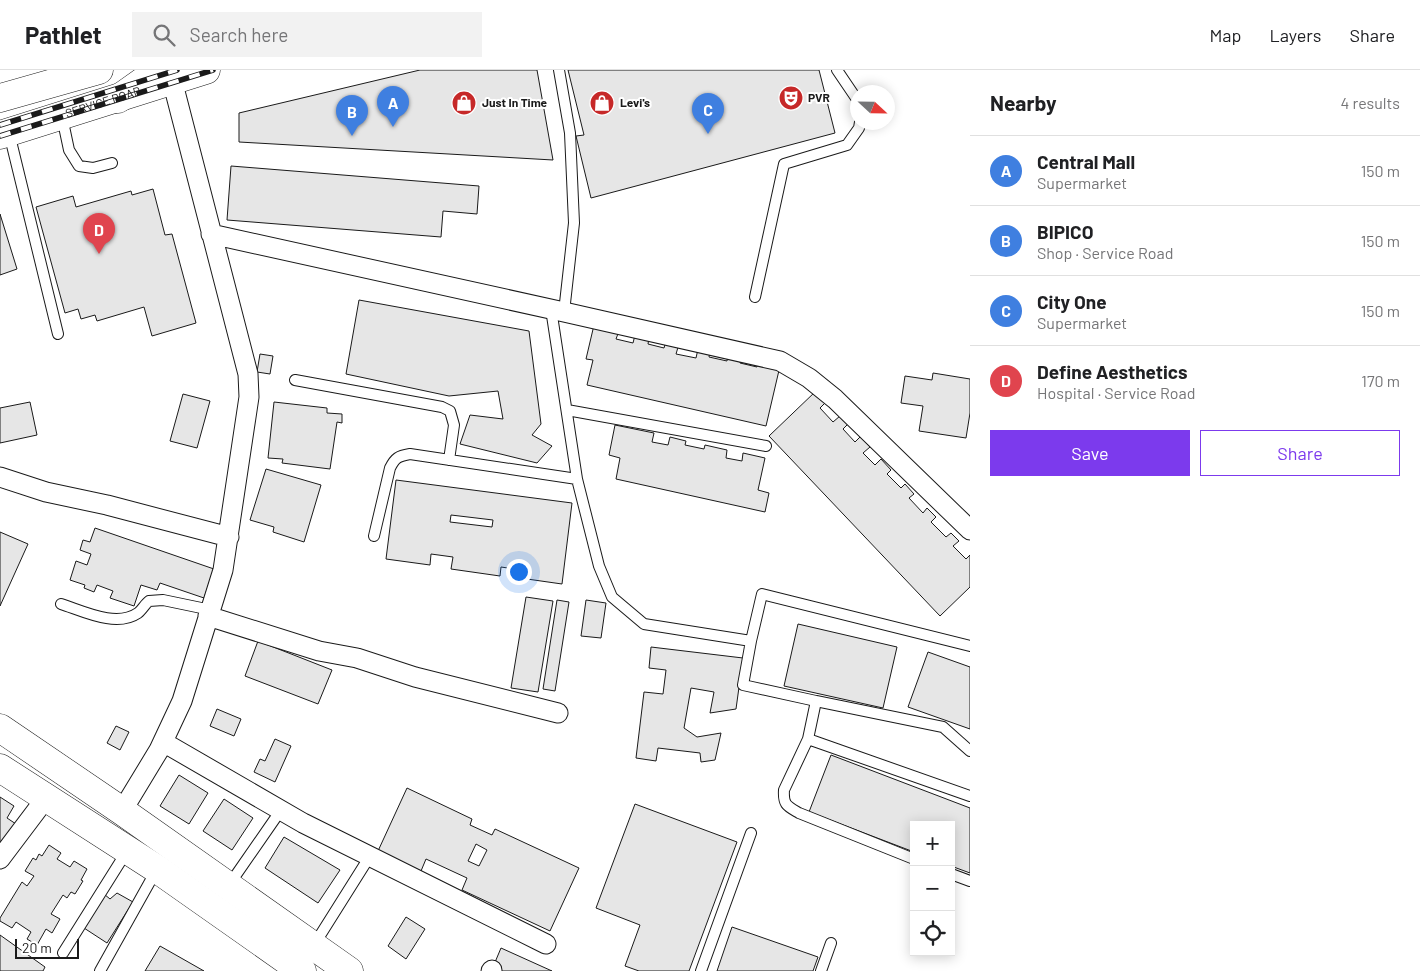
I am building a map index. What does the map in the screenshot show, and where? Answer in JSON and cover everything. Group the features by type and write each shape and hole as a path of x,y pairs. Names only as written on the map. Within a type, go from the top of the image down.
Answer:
{"main road":[{"path":"0,98 99,70"},
{"path":"166,75 206,70"},
{"name":"SERVICE ROAD","path":"5,133 118,99 166,75"},
{"path":"0,728 122,811 349,971"},
{"path":"0,768 157,869 302,971"}],"street":[{"path":"122,811 163,742 182,701 223,570 248,406 248,374 166,75"},
{"path":"211,234 558,310 780,362 809,378 835,399 970,530"},
{"path":"0,477 46,492 107,505 229,537"},
{"path":"209,613 319,651 357,658 415,677 558,713"},
{"path":"163,742 281,810 546,944"},
{"path":"0,859 46,798"}],"lane":[{"path":"559,70 570,133 574,223 558,310 567,410 577,480 599,566 612,597 644,624 751,641"},
{"path":"836,70 850,90"},
{"path":"62,116 69,150 79,166 93,168 112,163"},
{"path":"755,297 784,164 847,145 858,130"},
{"path":"5,133 58,334"},
{"path":"294,380 442,407 450,411 454,425 449,460"},
{"path":"567,410 766,446"},
{"path":"374,536 390,468 394,459 400,455 410,454 577,480"},
{"path":"970,646 762,594 743,685 943,726 970,752"},
{"path":"61,604 115,619 126,618 138,613 148,601 163,600 209,613"},
{"path":"816,701 808,739 784,790 783,800 786,805 799,813 910,857"},
{"path":"808,739 970,796"},
{"path":"229,886 281,810"},
{"path":"701,971 751,832"},
{"path":"62,953 127,850"},
{"path":"313,946 370,856"},
{"path":"100,971 157,869"},
{"path":"955,876 970,882"},
{"path":"821,971 831,943"}],"building":[{"path":"420,70 537,70 553,160 239,142 239,113"},
{"path":"568,70 819,70 835,133 591,198 576,136 584,135"},
{"path":"231,166 479,186 477,214 443,211 441,237 227,220"},
{"path":"153,189 165,235 172,234 196,323 152,336 144,307 97,321 95,315 81,319 78,309 65,313 36,207 73,196 76,207 131,191 132,195"},
{"path":"0,214 17,269 0,275"},
{"path":"359,300 529,331 541,424 532,435 552,446 537,463 460,444 470,415 503,419 498,391 449,396 346,374"},
{"path":"594,325 619,331 616,339 633,343 635,335 649,338 648,344 664,348 666,341 679,344 676,354 696,358 698,349 710,351 709,357 727,361 728,355 741,358 740,363 757,367 758,361 780,366 766,426 587,385 593,360 586,359"},
{"path":"260,354 273,356 270,374 257,372"},
{"path":"933,373 970,379 970,413 966,438 919,431 923,406 901,403 905,376 932,380"},
{"path":"816,391 826,402 820,408 833,422 840,416 848,424 843,429 855,442 860,437 870,447 863,453 875,465 881,459 891,470 887,474 901,488 905,484 914,494 909,498 923,513 927,508 936,517 931,522 946,537 951,533 959,541 953,546 966,559 970,555 970,587 940,616 769,436"},
{"path":"183,394 210,401 197,448 170,441"},
{"path":"30,402 37,435 0,443 0,408"},
{"path":"274,402 327,408 327,413 342,414 342,423 337,422 330,469 282,463 283,459 268,458"},
{"path":"615,425 654,433 652,442 668,445 670,437 686,441 685,445 704,449 705,445 727,450 726,458 742,461 743,453 765,458 758,490 769,493 765,512 616,479 620,458 609,455"},
{"path":"266,469 321,485 304,542 273,532 274,527 250,520"},
{"path":"396,480 572,503 562,584 520,578 521,570 501,567 500,576 451,569 453,557 431,554 430,565 386,559","holes":["451,515 493,520 492,527 450,522"]},
{"path":"95,528 214,569 204,598 160,583 157,590 141,585 134,606 110,598 113,591 97,585 94,592 84,588 85,585 70,580 76,561 87,565 91,554 80,550 83,540 90,542"},
{"path":"0,532 28,544 0,606"},
{"path":"526,597 553,601 538,692 511,688"},
{"path":"557,600 569,602 555,691 543,689"},
{"path":"586,600 606,603 601,638 581,636"},
{"path":"798,624 897,647 883,708 784,686"},
{"path":"258,641 332,670 318,704 245,676"},
{"path":"651,647 743,658 736,709 710,713 714,692 691,688 684,728 697,737 721,733 715,760 701,762 700,753 658,748 656,761 636,758 644,692 663,694 666,670 649,668"},
{"path":"928,652 970,667 970,729 908,707"},
{"path":"217,709 241,719 234,736 210,726"},
{"path":"116,726 129,732 120,750 107,743"},
{"path":"275,739 291,746 275,782 254,772 260,759 265,761"},
{"path":"831,755 970,808 970,873 955,867 955,821 910,821 910,850 809,812"},
{"path":"179,775 208,793 189,824 160,806"},
{"path":"407,788 472,819 470,825 492,835 495,829 579,868 550,931 462,890 467,878 426,859 421,871 378,851","holes":["476,844 487,850 479,866 468,861"]},
{"path":"0,797 14,806 7,818 16,824 0,848"},
{"path":"224,799 253,818 232,850 203,831"},
{"path":"635,804 737,842 689,971 639,971 625,966 640,925 596,908"},
{"path":"284,837 340,870 318,903 265,868"},
{"path":"49,845 61,853 57,859 70,867 74,861 87,869 81,880 83,881 75,894 71,892 67,898 63,895 51,914 60,919 52,933 46,929 37,945 27,939 31,932 16,922 12,928 0,921 0,918 22,882 27,886 34,876 25,871 33,858 36,860 39,854 42,856"},
{"path":"117,893 133,902 107,943 84,928 104,894 110,899"},
{"path":"406,917 425,929 406,959 388,946"},
{"path":"732,927 818,957 813,971 717,971"},
{"path":"0,935 45,967 43,971 0,971"},
{"path":"160,946 204,971 145,971"},
{"path":"501,948 552,971 501,971 493,967"}],"railway":[{"path":"0,125 177,70"},
{"path":"0,136 213,70"}],"place":[{"name":"PVR","path":"791,98"},
{"name":"Just In Time","path":"464,103"},
{"name":"Levi's","path":"602,103"},
{"name":"Central Mall","path":"393,127"},
{"name":"City One","path":"708,134"},
{"name":"BIPICO","path":"352,136"},
{"name":"Define Aesthetics","path":"99,254"}]}
